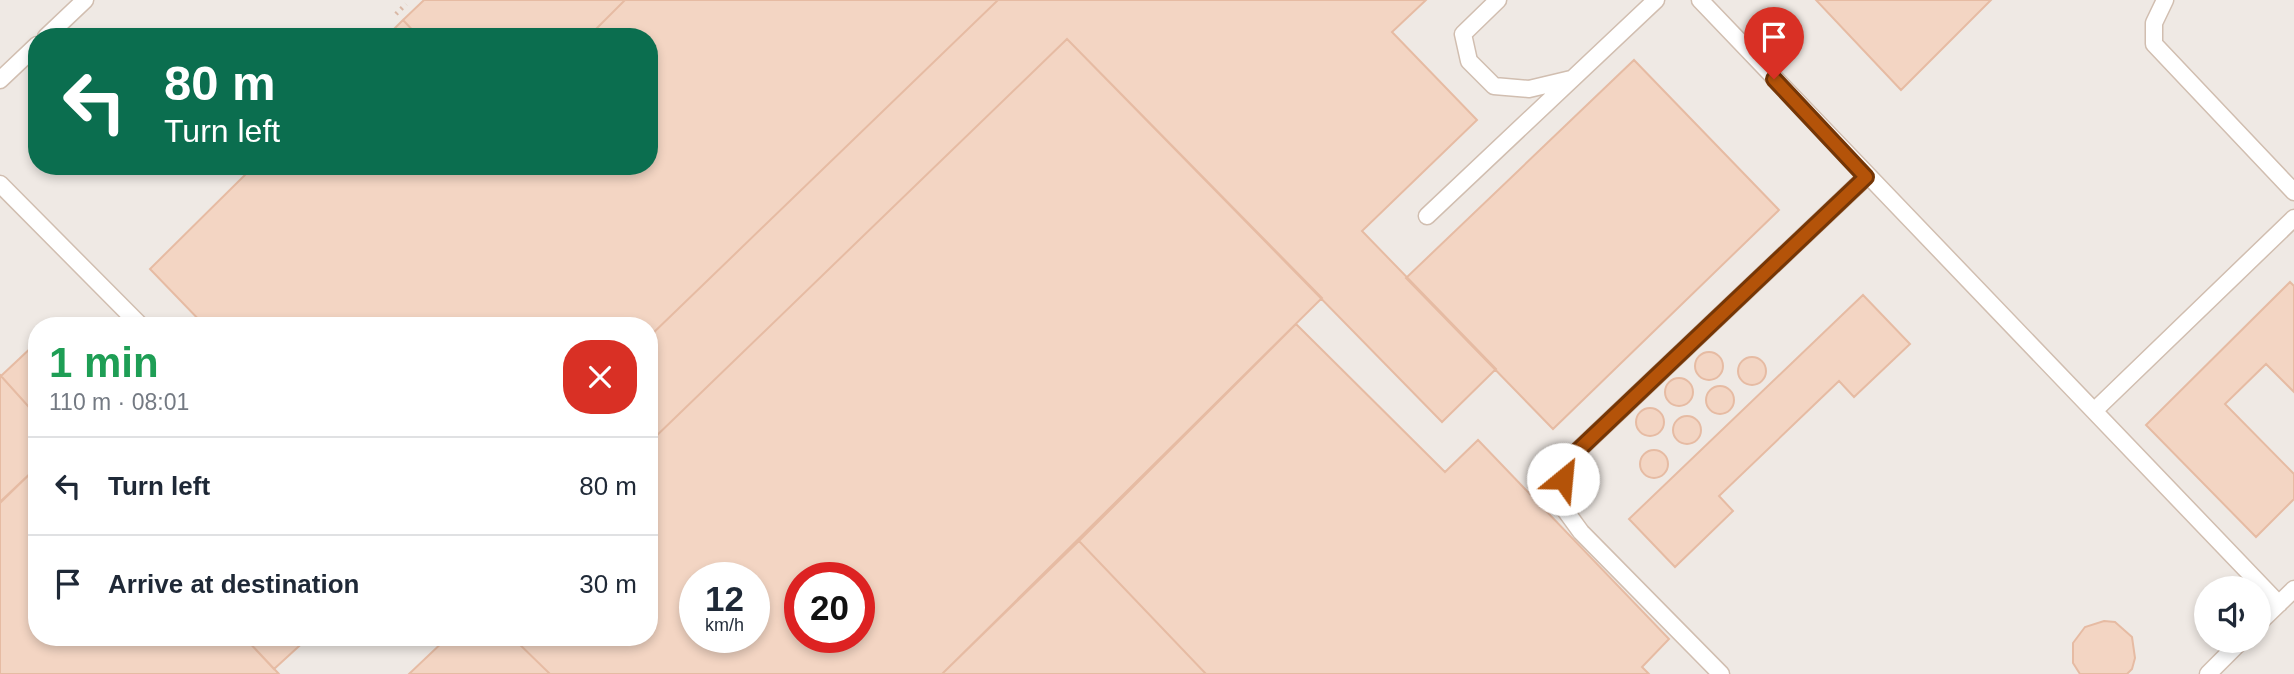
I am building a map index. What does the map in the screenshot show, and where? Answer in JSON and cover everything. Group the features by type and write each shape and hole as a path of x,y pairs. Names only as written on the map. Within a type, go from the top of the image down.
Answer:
{"lane":[{"path":"55,28 85,0"},
{"path":"1498,0 1463,34 1469,61 1494,86 1529,89 1572,79"},
{"path":"1427,216 1656,0"},
{"path":"1700,0 1866,177 2279,604"},
{"path":"2165,0 2154,23 2154,44 2294,192"},
{"path":"0,80 28,54"},
{"path":"1721,674 1581,532 1557,499 1569,459 1866,177"},
{"path":"0,184 132,317"},
{"path":"2094,411 2294,218"},
{"path":"2271,612 2294,589"},
{"path":"2208,674 2229,653"}],"path":[{"path":"396,14 406,4"}],"shaded area":[{"path":"0,0 2294,0 2294,674 0,674"}],"building":[{"path":"424,0 625,0 597,28 411,28 403,20"},
{"path":"625,0 998,0 658,328 658,317 196,317 150,269 245,175 658,175 658,28 597,28"},
{"path":"998,0 1426,0 1392,32 1477,120 1362,231 1496,369 1442,422 1067,39 658,434 658,328"},
{"path":"1816,0 1991,0 1901,90"},
{"path":"403,20 411,28 395,28"},
{"path":"1067,39 1322,298 942,674 550,674 521,646 658,646 658,434"},
{"path":"1634,60 1779,210 1553,429 1406,278"},
{"path":"2290,282 2294,286 2294,392 2266,364 2225,404 2294,474 2294,499 2256,537 2146,425"},
{"path":"1863,295 1910,344 1854,397 1839,381 1719,496 1733,511 1675,567 1629,519"},
{"path":"1296,324 1445,472 1478,440 1669,639 1642,667 1649,674 1206,674 1079,541"},
{"path":"28,351 28,406 1,376"},
{"path":"1709,352 1719,356 1723,366 1719,376 1709,380 1699,376 1695,366 1699,356"},
{"path":"1752,357 1762,361 1766,371 1762,381 1752,385 1742,381 1738,371 1742,361"},
{"path":"0,375 28,406 28,476 0,502"},
{"path":"1679,378 1689,382 1693,392 1689,402 1679,406 1669,402 1665,392 1669,382"},
{"path":"1720,386 1730,390 1734,400 1730,410 1720,414 1710,410 1706,400 1710,390"},
{"path":"1650,408 1660,412 1664,422 1660,432 1650,436 1640,432 1636,422 1640,412"},
{"path":"1687,416 1697,420 1701,430 1697,440 1687,444 1677,440 1673,430 1677,420"},
{"path":"1654,450 1664,454 1668,464 1664,474 1654,478 1644,474 1640,464 1644,454"},
{"path":"28,476 28,646 253,646 279,674 0,674 0,503"},
{"path":"1079,541 1206,674 942,674"},
{"path":"2104,621 2115,622 2132,637 2135,658 2132,669 2127,674 2080,674 2073,663 2073,643 2085,627"},
{"path":"252,646 299,646 274,669"},
{"path":"439,646 521,646 550,674 409,674"}],"route":[{"path":"1563,479 1569,459 1866,177 1774,79"}]}
